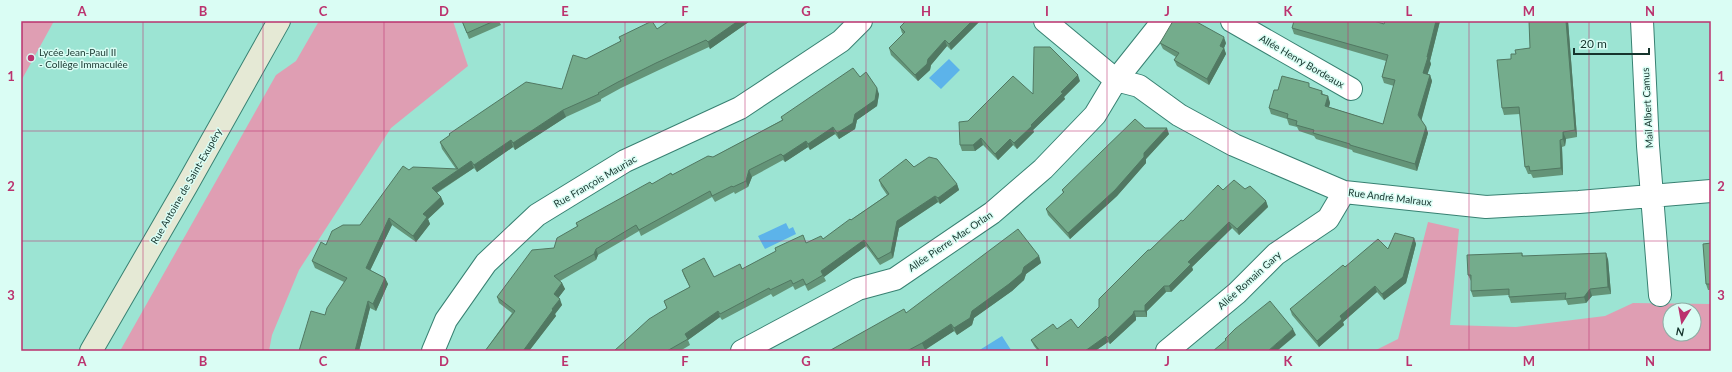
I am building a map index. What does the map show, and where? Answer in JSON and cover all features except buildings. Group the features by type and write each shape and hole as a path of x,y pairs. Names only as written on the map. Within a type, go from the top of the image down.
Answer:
{"street":[{"name":"Rue Antoine de Saint-Exupéry","path":"91,351 187,185 279,21"},
{"name":"Rue François Mauriac","path":"433,351 446,320 486,263 537,214 625,162 740,108 841,41 861,21"},
{"name":"Rue André Malraux","path":"1045,21 1116,80 1139,86 1179,115 1234,145 1344,192 1486,207 1711,191"},
{"name":"Allée Pierre Mac Orlan","path":"744,350 858,289 895,278 992,213 1043,169 1095,115 1116,80 1163,21"},
{"name":"Allée Henry Bordeaux","path":"1232,21 1351,89"},
{"name":"Mail Albert Camus","path":"1642,21 1648,146 1660,295"},
{"name":"Allée Romain Gary","path":"1167,351 1237,293 1276,254 1328,219 1344,192"}],"shaded area":[{"name":"Lycée Jean-Paul II - Collège Immaculée","path":"21,21 54,21 21,81"},
{"path":"319,21 453,21 468,66 391,128 299,270 272,335 269,351 120,351 276,75 296,61"},
{"path":"1428,222 1459,229 1450,325 1516,327 1605,316 1633,303 1662,303 1662,342 1702,342 1702,304 1711,304 1711,351 1374,351 1398,339"}],"water":[{"path":"949,59 960,70 941,89 929,78"},
{"path":"786,223 789,229 793,227 796,234 765,249 758,236"},
{"path":"1002,336 1011,350 978,351"}],"place":[{"name":"Lycée Jean-Paul II - Collège Immaculée","path":"31,58"}]}
